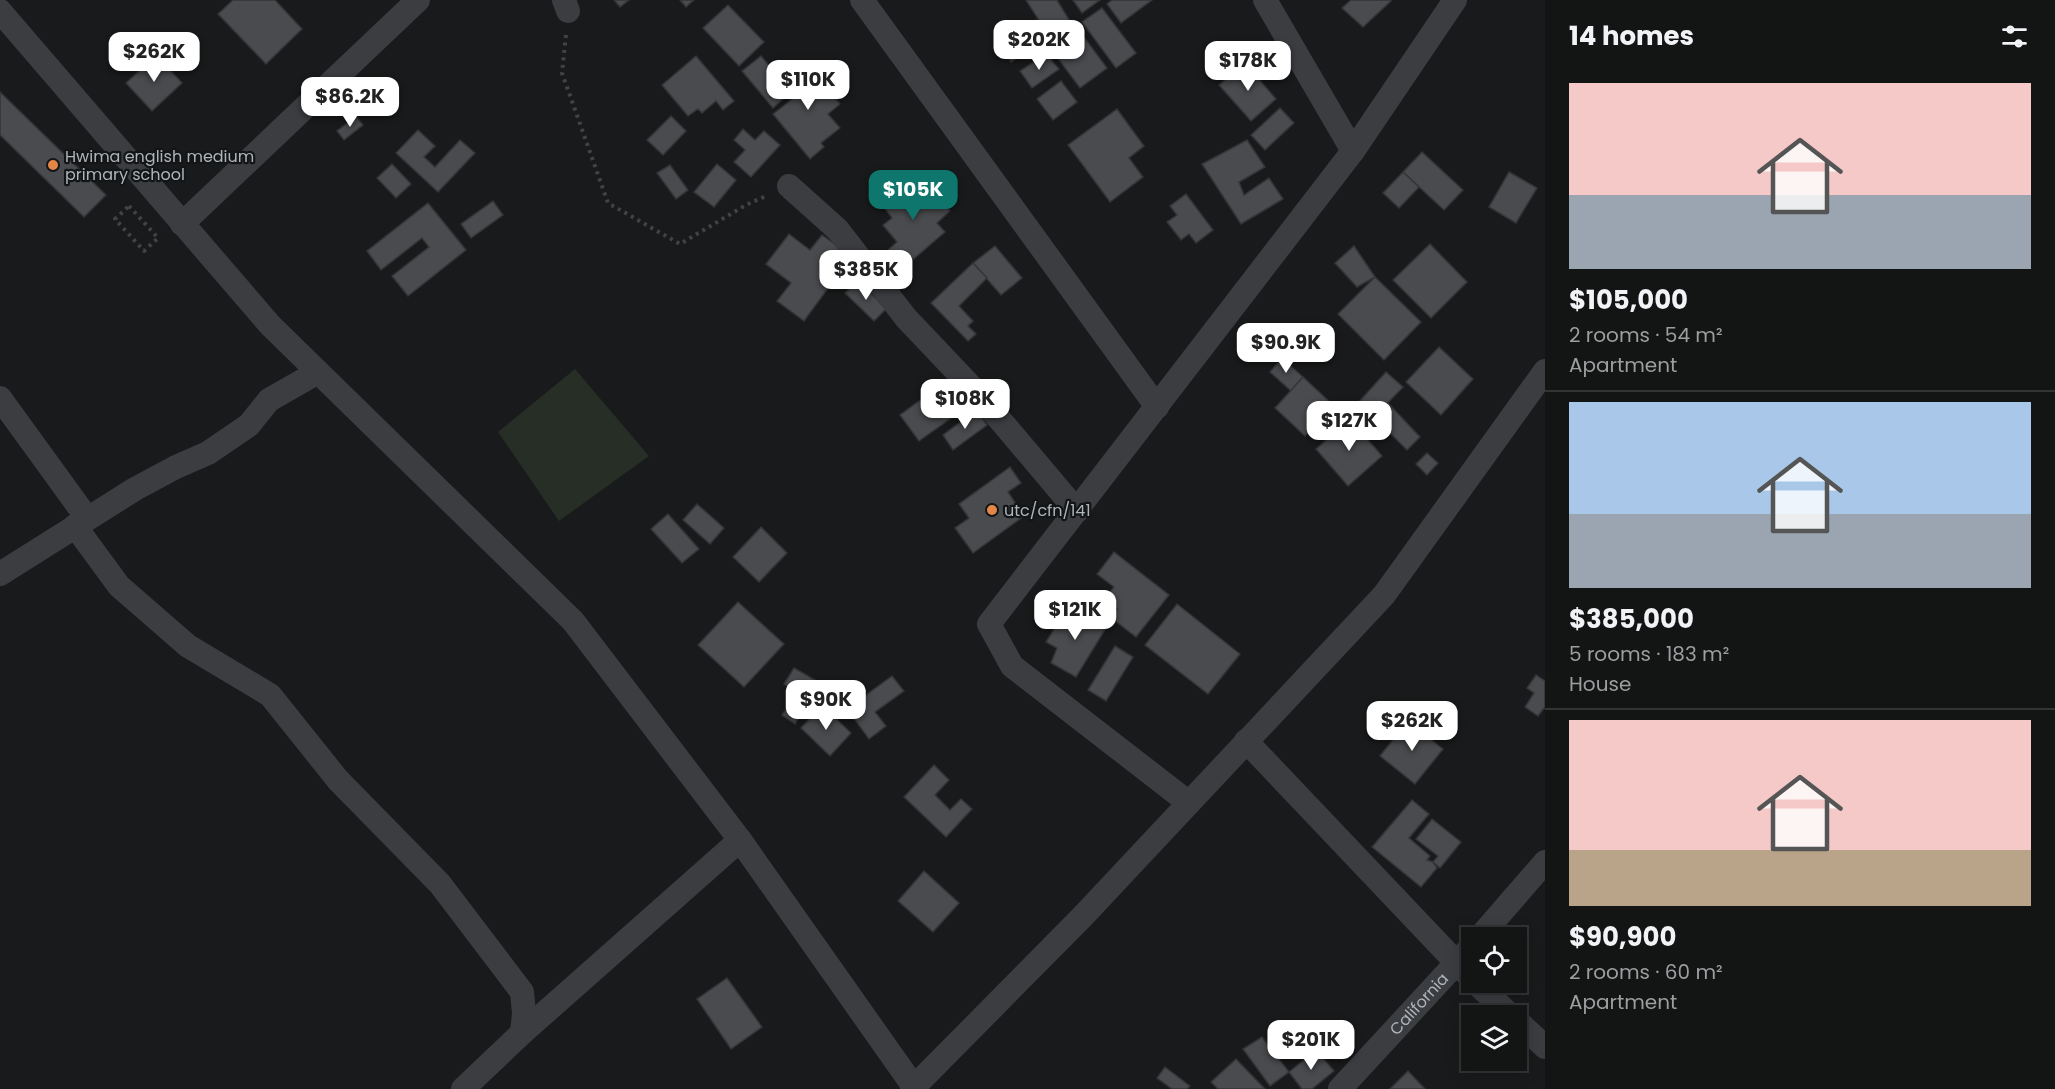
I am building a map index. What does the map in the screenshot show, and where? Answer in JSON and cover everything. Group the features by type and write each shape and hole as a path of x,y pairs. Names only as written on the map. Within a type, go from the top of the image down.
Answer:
{"street":[{"path":"182,224 418,0"},
{"path":"862,0 1157,407"},
{"path":"1265,0 1353,151"},
{"path":"1189,803 1012,666 989,624 1353,151 1455,0"},
{"path":"0,11 270,325 573,621 740,840 913,1088 1076,924 1384,595 1545,371"},
{"path":"789,186 838,230 906,318 980,396 1077,511"},
{"path":"0,574 81,522 156,478 208,453 249,425 269,400 318,372"},
{"path":"0,398 81,522 119,586 188,646 270,695 338,780 440,885 522,992 524,1013 522,1033"},
{"path":"1246,741 1461,969"},
{"path":"463,1089 522,1033 740,840"},
{"path":"1489,927 1545,862"},
{"name":"California","path":"1340,1089 1461,975"},
{"path":"1487,993 1499,1005"},
{"path":"1527,1030 1545,1047"}],"path":[{"path":"566,6 562,73 608,204 680,244 747,205 789,186"},
{"path":"129,206 159,238 144,251 115,219 129,206"}],"shaded area":[{"path":"575,369 649,456 559,521 498,432"}],"building":[{"path":"233,0 275,0 302,29 266,64 218,14"},
{"path":"614,0 629,0 620,7"},
{"path":"680,0 694,0 686,7"},
{"path":"1026,0 1057,0 1071,23 1049,36"},
{"path":"1073,0 1100,0 1082,13"},
{"path":"1112,0 1152,0 1121,23 1107,4"},
{"path":"1351,0 1391,1 1363,27 1342,8"},
{"path":"728,5 764,42 739,66 703,28"},
{"path":"1102,8 1136,53 1116,68 1082,22"},
{"path":"1036,20 1048,39 1011,62 999,42"},
{"path":"1078,29 1107,68 1080,88 1051,49"},
{"path":"1046,54 1059,69 1032,88 1020,71"},
{"path":"156,55 182,83 152,111 126,83"},
{"path":"696,56 734,101 723,110 716,101 702,113 698,109 688,116 662,85"},
{"path":"761,56 791,92 773,108 742,71"},
{"path":"806,63 840,104 828,114 840,128 821,143 824,147 810,159 773,114 796,96 784,81"},
{"path":"1245,63 1276,99 1251,121 1219,85"},
{"path":"1061,81 1077,102 1053,120 1037,99"},
{"name":"Hwima english medium primary school","path":"0,92 106,195 84,217 0,135"},
{"path":"1280,108 1294,123 1265,150 1251,135"},
{"path":"1117,109 1144,146 1129,158 1143,177 1110,202 1068,145"},
{"path":"356,116 363,125 344,140 337,131"},
{"path":"671,116 686,131 663,155 647,140"},
{"path":"743,129 755,140 764,131 780,145 751,177 734,162 745,150 734,140"},
{"path":"418,130 435,146 424,157 435,167 460,140 475,153 438,192 396,153"},
{"path":"1247,140 1265,167 1239,182 1244,195 1269,178 1283,199 1241,224 1202,164"},
{"path":"1422,152 1463,190 1444,210 1403,172"},
{"path":"392,164 411,184 396,198 377,178"},
{"path":"717,164 736,180 714,207 694,192"},
{"path":"670,165 688,190 676,199 657,173"},
{"path":"1403,172 1419,187 1399,208 1383,193"},
{"path":"1509,172 1537,188 1516,223 1489,207"},
{"path":"907,181 918,195 929,186 950,211 937,223 945,232 903,268 888,250 897,242 883,225 892,218 881,203"},
{"path":"1186,194 1213,230 1196,243 1189,234 1181,240 1167,222 1177,215 1170,206"},
{"path":"493,201 503,215 471,238 461,224"},
{"path":"428,203 466,250 408,296 392,276 429,247 422,238 381,270 367,251"},
{"path":"789,234 810,250 822,235 840,248 826,267 837,276 804,321 777,301 791,283 766,264"},
{"path":"1430,244 1467,282 1431,318 1393,280"},
{"path":"995,246 1022,278 1001,295 973,263"},
{"path":"1354,246 1375,277 1357,287 1335,263"},
{"path":"973,263 987,278 959,306 973,321 968,326 976,334 968,341 931,303"},
{"path":"1375,277 1421,322 1384,360 1338,314"},
{"path":"858,280 886,309 874,321 845,293"},
{"path":"1439,347 1473,379 1441,415 1406,382"},
{"path":"1282,358 1303,377 1291,391 1270,372"},
{"path":"1386,372 1403,387 1374,417 1358,403"},
{"path":"1303,377 1333,405 1305,436 1275,408"},
{"path":"941,385 961,411 919,441 900,415"},
{"path":"1388,403 1420,437 1407,450 1374,417"},
{"path":"977,410 987,425 953,450 943,435"},
{"path":"1350,419 1382,456 1348,486 1316,449"},
{"path":"1427,453 1438,463 1427,475 1416,464"},
{"name":"utc/cfn/141","path":"1010,467 1021,483 1008,492 1024,516 973,553 955,528 969,518 959,504"},
{"path":"697,504 724,528 710,544 683,520"},
{"path":"668,514 699,549 682,563 651,529"},
{"path":"761,527 787,553 759,582 733,557"},
{"path":"1114,552 1169,595 1136,637 1110,617 1117,609 1104,599 1114,587 1097,574"},
{"path":"738,602 784,644 744,687 698,645"},
{"path":"1177,604 1240,654 1208,694 1145,645"},
{"path":"1082,609 1106,628 1076,677 1051,663 1057,648 1046,642 1064,613 1075,622"},
{"path":"1115,646 1133,657 1106,701 1088,690"},
{"path":"794,668 822,684 810,700 784,684"},
{"path":"1536,675 1545,681 1545,707 1538,716 1525,707 1534,693 1527,688"},
{"path":"892,676 904,691 875,712 886,726 869,739 847,709"},
{"path":"797,692 810,700 795,724 782,715"},
{"path":"822,705 851,733 830,756 801,728"},
{"path":"1408,721 1443,749 1415,784 1380,756"},
{"path":"934,765 949,780 935,795 950,810 961,799 972,809 946,837 904,797"},
{"path":"1412,800 1429,814 1409,838 1430,856 1427,860 1433,862 1437,868 1421,887 1372,847"},
{"path":"1432,819 1461,842 1440,868 1433,862 1438,856 1416,839"},
{"path":"924,871 959,903 933,932 898,901"},
{"path":"727,978 762,1027 731,1049 697,999"},
{"path":"1262,1037 1289,1072 1270,1086 1243,1049"},
{"path":"1316,1050 1334,1071 1312,1089 1302,1089 1289,1072"},
{"path":"1236,1059 1265,1089 1218,1089 1211,1082"},
{"path":"1165,1067 1190,1086 1187,1089 1172,1089 1157,1078"},
{"path":"1408,1071 1425,1089 1390,1089"}],"place":[{"name":"Hwima english medium primary school","path":"53,165"},
{"name":"utc/cfn/141","path":"992,510"}]}
